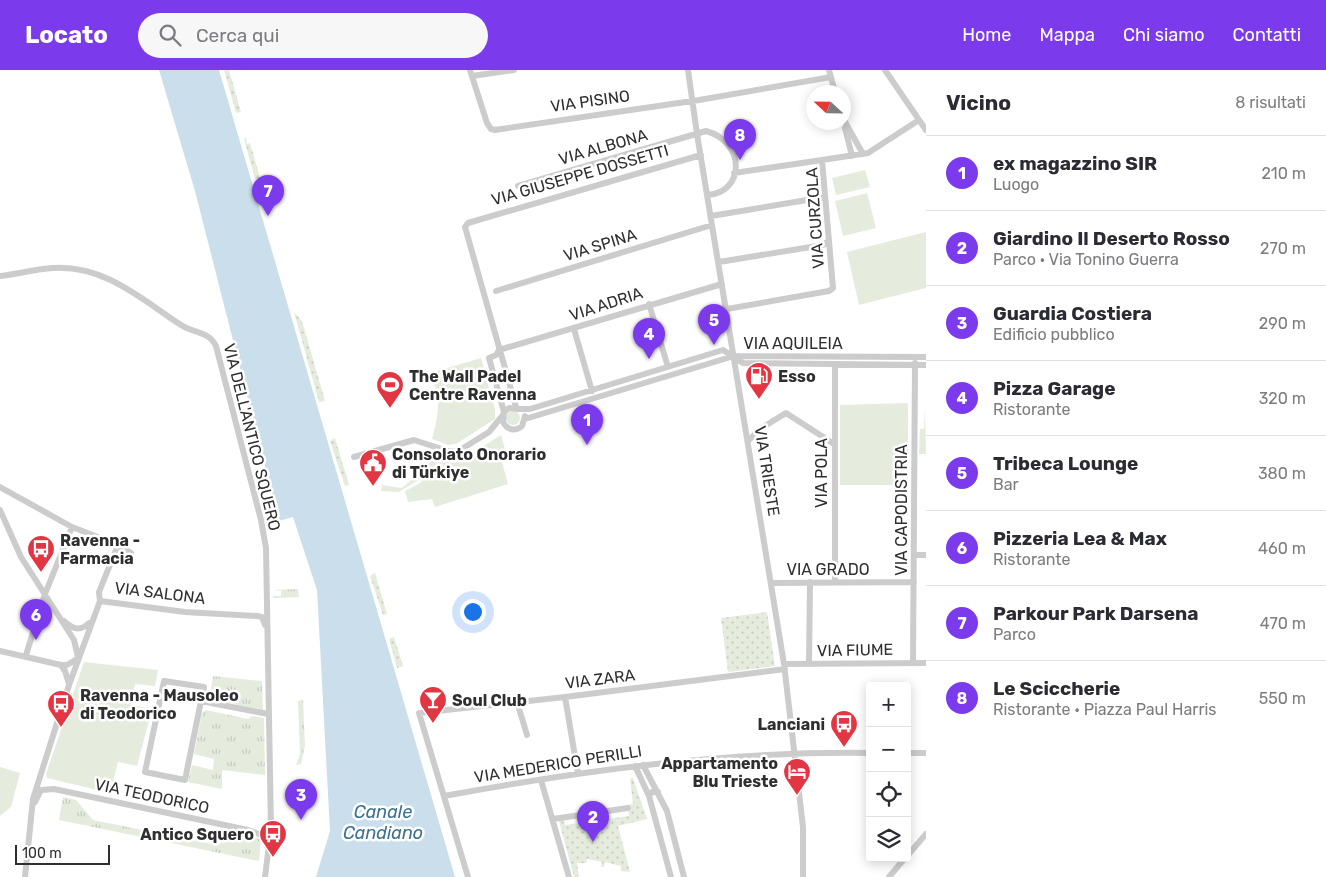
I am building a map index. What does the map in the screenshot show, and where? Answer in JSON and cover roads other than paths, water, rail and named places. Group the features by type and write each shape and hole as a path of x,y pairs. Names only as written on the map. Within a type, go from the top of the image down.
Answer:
{"street":[{"path":"471,73 514,70"},
{"name":"VIA TRIESTE","path":"688,70 694,100 696,134 727,309 784,667 796,752 803,827 803,877"},
{"path":"884,70 926,130"},
{"name":"VIA PISINO","path":"471,73 487,124 491,130 694,100 830,73"},
{"name":"VIA CURZOLA","path":"727,309 828,291 833,288 831,252 827,242 825,196 819,160 868,153 919,120"},
{"path":"846,130 852,156"},
{"path":"849,130 862,154"},
{"path":"696,134 706,132 714,134 728,142 734,154 734,173 728,186 716,194 708,195"},
{"name":"VIA ALBONA","path":"518,186 696,134"},
{"name":"VIA GIUSEPPE DOSSETTI","path":"500,350 465,227 468,223 700,155"},
{"path":"734,173 819,160"},
{"path":"711,216 825,196"},
{"name":"VIA SPINA","path":"496,292 712,225"},
{"path":"718,262 823,245 827,242"},
{"name":"VIA DELL'ANTICO SQUERO","path":"0,278 53,268 79,269 101,275 123,286 183,326 203,333 213,340 261,520 266,548 271,829 265,877"},
{"name":"VIA ADRIA","path":"500,350 574,329 649,304 722,284"},
{"path":"649,304 668,367"},
{"path":"574,329 592,391"},
{"path":"500,350 518,408 525,419"},
{"path":"500,350 496,355 489,358 503,414 503,422 507,428"},
{"path":"489,432 509,408 530,409 723,350 734,356"},
{"path":"354,457 414,440 457,452 489,432 507,428 519,429 525,419 734,356"},
{"name":"VIA AQUILEIA","path":"734,356 926,357"},
{"name":"VIA AQUILEIA","path":"734,356 743,363 926,365"},
{"name":"VIA CAPODISTRIA","path":"913,663 915,357"},
{"name":"VIA POLA","path":"835,364 835,582"},
{"path":"748,441 760,429 786,413 834,444"},
{"path":"0,487 72,528 118,545 131,553"},
{"path":"0,515 21,557 77,647 78,658 67,665 60,665 26,655 0,651"},
{"path":"26,655 45,594 72,528"},
{"path":"100,601 99,592 118,545"},
{"path":"914,554 926,555"},
{"path":"809,664 810,582"},
{"name":"VIA GRADO","path":"771,583 914,582"},
{"name":"VIA SALONA","path":"31,815 38,780 78,658 100,601 185,612 257,616 265,621 267,631"},
{"path":"60,617 69,626 77,629 84,628 92,620"},
{"name":"VIA FIUME","path":"784,667 809,664 926,663"},
{"path":"60,665 68,678 69,685"},
{"name":"VIA ZARA","path":"447,796 418,713 565,697 784,667"},
{"path":"164,681 204,687 202,701 185,780 145,772 164,681"},
{"path":"565,697 578,774"},
{"path":"202,701 268,714"},
{"path":"516,702 527,735"},
{"name":"VIA MEDERICO PERILLI","path":"447,796 643,764 796,752 866,753"},
{"path":"911,753 926,753"},
{"path":"643,764 670,820 684,877"},
{"path":"635,766 649,796 671,877"},
{"path":"541,780 569,877"},
{"name":"VIA TEODORICO","path":"31,815 41,790 54,789 248,830 264,836 267,855"},
{"path":"649,796 652,792 658,792"},
{"path":"447,796 468,877"},
{"path":"553,819 628,808"},
{"path":"25,877 31,815"},
{"path":"911,851 926,834"},
{"path":"889,877 902,862"}],"water":[{"name":"Canale Candiano","path":"159,70 219,70 455,877 316,877 330,831 317,590 293,517 279,521 195,191"}],"place":[{"name":"Le Sciccherie","path":"740,160"},
{"name":"Parkour Park Darsena","path":"268,216"},
{"name":"Tribeca Lounge","path":"714,345"},
{"name":"Pizza Garage","path":"649,359"},
{"name":"Esso","path":"759,400"},
{"name":"The Wall Padel Centre Ravenna","path":"390,409"},
{"name":"ex magazzino SIR","path":"587,445"},
{"name":"Consolato Onorario di Türkiye","path":"373,487"},
{"name":"Ravenna - Farmacia","path":"41,573"},
{"name":"Pizzeria Lea & Max","path":"36,640"},
{"name":"Soul Club","path":"433,724"},
{"name":"Ravenna - Mausoleo di Teodorico","path":"61,728"},
{"name":"Lanciani","path":"844,748"},
{"name":"Appartamento Blu Trieste","path":"797,796"},
{"name":"Guardia Costiera","path":"301,820"},
{"name":"Giardino Il Deserto Rosso","path":"593,842"},
{"name":"Antico Squero","path":"273,858"}]}
